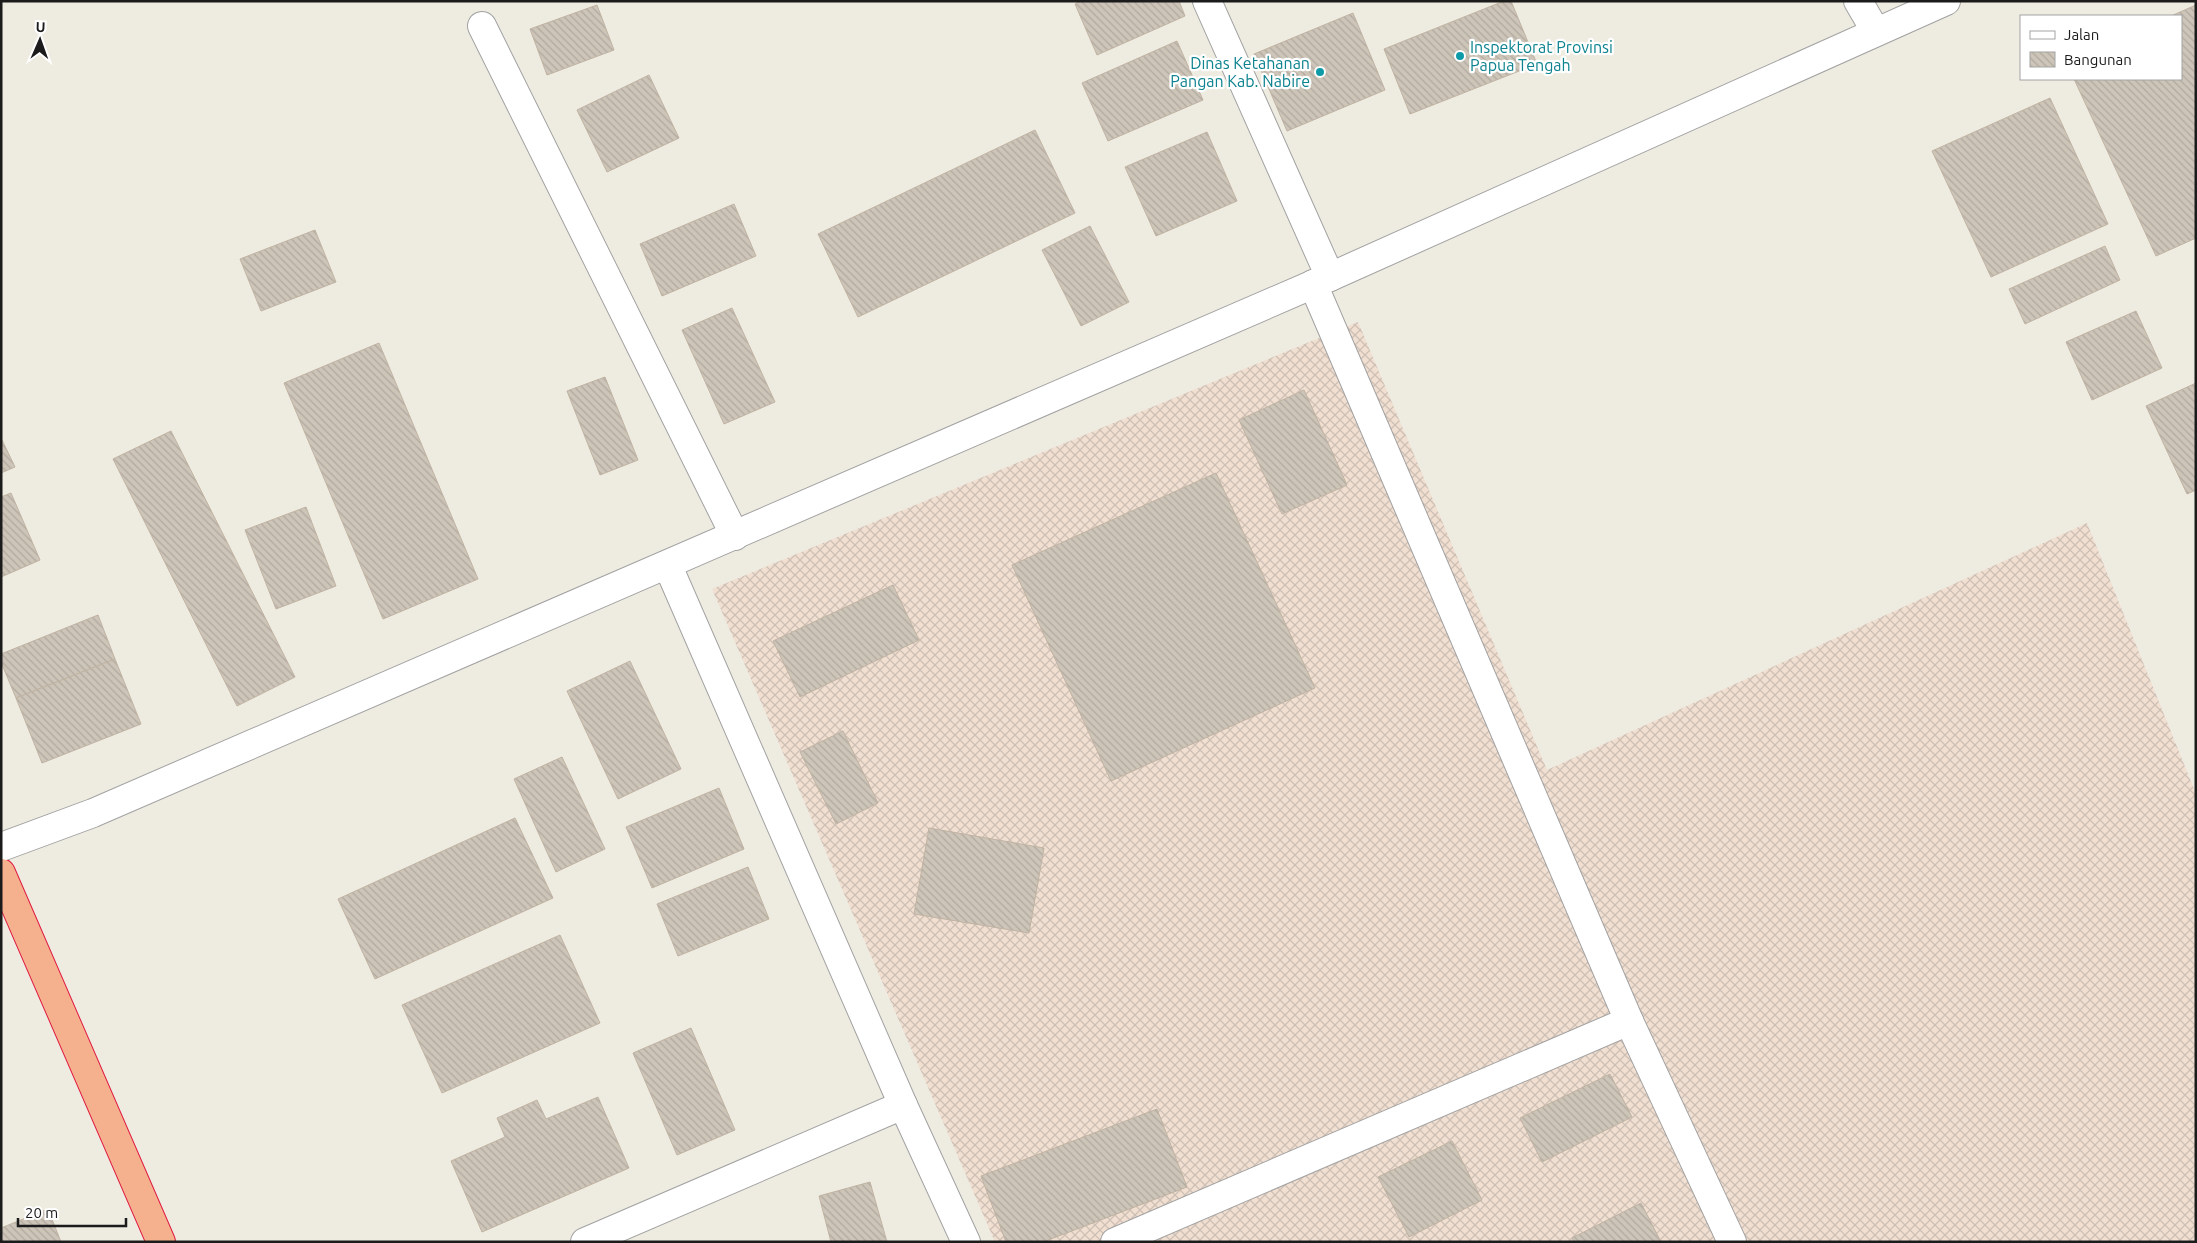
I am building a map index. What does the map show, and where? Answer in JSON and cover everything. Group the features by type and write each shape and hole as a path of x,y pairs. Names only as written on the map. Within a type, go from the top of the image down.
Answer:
{"highway":[{"path":"1,873 161,1242"}],"street":[{"path":"1207,1 1629,1021 1732,1242"},
{"path":"1858,1 1876,32"},
{"path":"1,847 93,814 668,566 1322,281 1946,1"},
{"path":"482,26 735,536"},
{"path":"668,566 903,1105 966,1242"},
{"path":"1115,1242 1629,1021"},
{"path":"585,1242 903,1105"}],"shaded area":[{"path":"1358,322 1547,770 2087,523 2196,794 2196,1242 995,1242 712,589"}],"building":[{"path":"1081,1 1179,1 1185,16 1097,55 1075,4"},
{"name":"Inspektorat Provinsi Papua Tengah","path":"1504,1 1511,1 1537,64 1410,114 1384,49"},
{"path":"597,5 614,50 547,75 530,29"},
{"path":"2196,5 2196,238 2156,256 2074,80 2182,80 2182,15 2173,15"},
{"name":"Dinas Ketahanan Pangan Kab. Nabire","path":"1353,13 1385,90 1287,131 1254,54"},
{"path":"1177,41 1203,100 1108,141 1082,83"},
{"path":"649,75 679,138 607,172 577,110"},
{"path":"2050,98 2108,224 1991,277 1932,151"},
{"path":"1035,130 1075,213 858,317 818,234"},
{"path":"1207,132 1237,201 1156,236 1125,167"},
{"path":"734,204 756,256 662,296 640,244"},
{"path":"1090,226 1129,302 1081,326 1042,250"},
{"path":"315,230 336,282 261,311 240,259"},
{"path":"2105,246 2120,280 2025,324 2009,289"},
{"path":"732,308 775,402 724,424 682,330"},
{"path":"2136,311 2162,368 2092,400 2066,342"},
{"path":"379,343 478,579 383,619 284,383"},
{"path":"605,377 638,460 600,475 567,391"},
{"path":"2196,383 2196,490 2187,494 2146,406"},
{"path":"1304,390 1347,485 1282,514 1239,420"},
{"path":"171,431 295,677 237,706 113,459"},
{"path":"1,441 15,467 1,473"},
{"path":"1216,473 1315,688 1111,781 1012,565"},
{"path":"11,493 40,560 1,577 1,497"},
{"path":"306,507 336,586 276,609 245,530"},
{"path":"893,585 919,640 800,697 773,641"},
{"path":"98,615 115,659 16,698 1,662 1,654"},
{"path":"115,659 141,724 42,763 16,698"},
{"path":"630,661 681,769 618,799 567,691"},
{"path":"843,731 878,803 836,824 800,752"},
{"path":"562,757 605,849 556,872 514,779"},
{"path":"719,788 744,849 652,888 626,827"},
{"path":"515,818 553,898 375,979 338,899"},
{"path":"929,828 1044,848 1029,933 914,914"},
{"path":"748,867 769,919 678,956 657,904"},
{"path":"560,935 600,1023 442,1093 402,1005"},
{"path":"691,1028 735,1130 677,1155 633,1053"},
{"path":"1610,1074 1632,1117 1542,1162 1520,1118"},
{"path":"598,1097 629,1168 482,1232 451,1161 505,1137 497,1118 537,1100 546,1119"},
{"path":"1157,1109 1187,1187 1043,1242 1006,1242 981,1176"},
{"path":"1452,1141 1482,1200 1409,1237 1378,1177"},
{"path":"870,1182 887,1242 831,1242 819,1196"},
{"path":"1641,1203 1661,1242 1574,1242 1572,1238"},
{"path":"48,1209 61,1242 1,1242 1,1228"}],"place":[{"name":"Inspektorat Provinsi Papua Tengah","path":"1460,56"},
{"name":"Dinas Ketahanan Pangan Kab. Nabire","path":"1320,72"}]}
